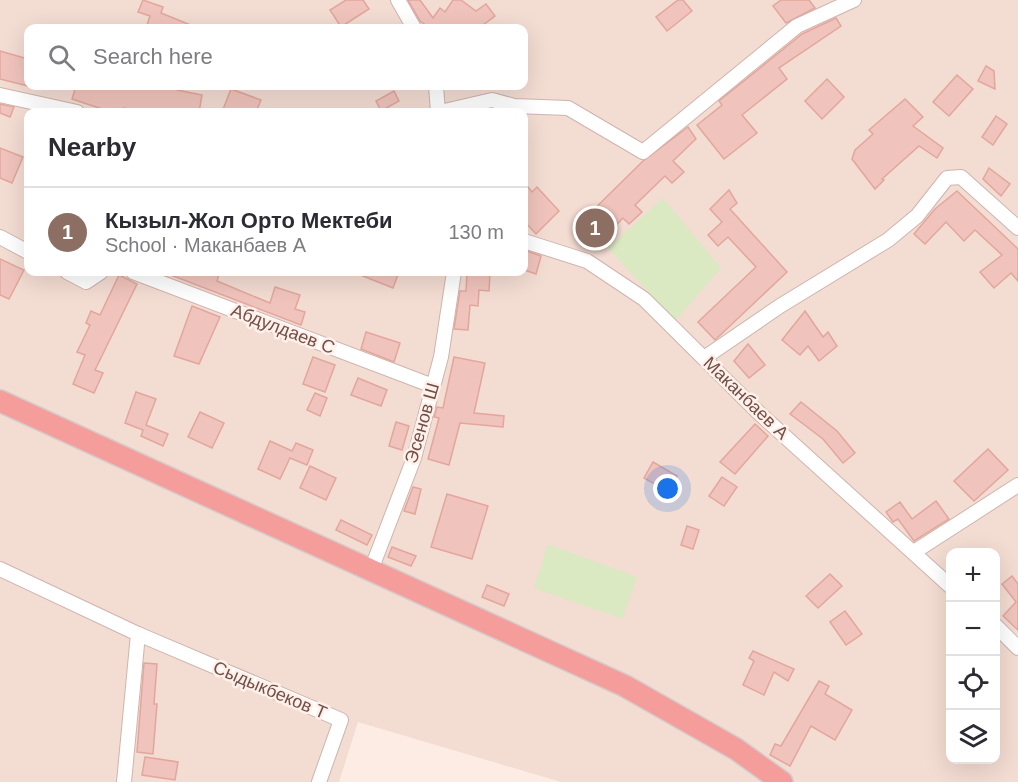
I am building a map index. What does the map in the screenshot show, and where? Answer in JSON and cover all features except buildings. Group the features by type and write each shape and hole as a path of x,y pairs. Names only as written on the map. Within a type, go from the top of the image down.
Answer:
{"highway":[{"path":"0,401 625,686 736,749 782,782"}],"street":[{"path":"398,0 412,24"},
{"path":"457,108 492,100 514,106 568,108 643,152 797,26 854,0"},
{"path":"436,90 439,108"},
{"path":"0,95 59,108"},
{"path":"704,358 788,301 888,240 916,216 947,178 961,177 1018,228"},
{"path":"0,237 24,250"},
{"name":"Маканбаев А","path":"528,242 587,261 644,299 759,413 946,581"},
{"path":"75,276 86,282 95,276"},
{"name":"Абдулдаев С","path":"144,276 433,386"},
{"name":"Эсенов Ш","path":"371,570 414,458 441,357 453,276"},
{"path":"914,552 1018,485"},
{"name":"Сыдыкбеков Т","path":"0,569 138,634 341,720 319,782"},
{"path":"1000,630 1018,648"},
{"path":"124,782 138,634"}],"shaded area":[{"path":"0,0 1018,0 1018,782 561,782 358,722 339,782 0,782"}],"green space":[{"path":"663,198 721,268 675,321 608,248"},
{"path":"548,544 637,577 622,619 534,588"}],"place":[{"name":"Кызыл-Жол Орто Мектеби","path":"595,228"}]}
